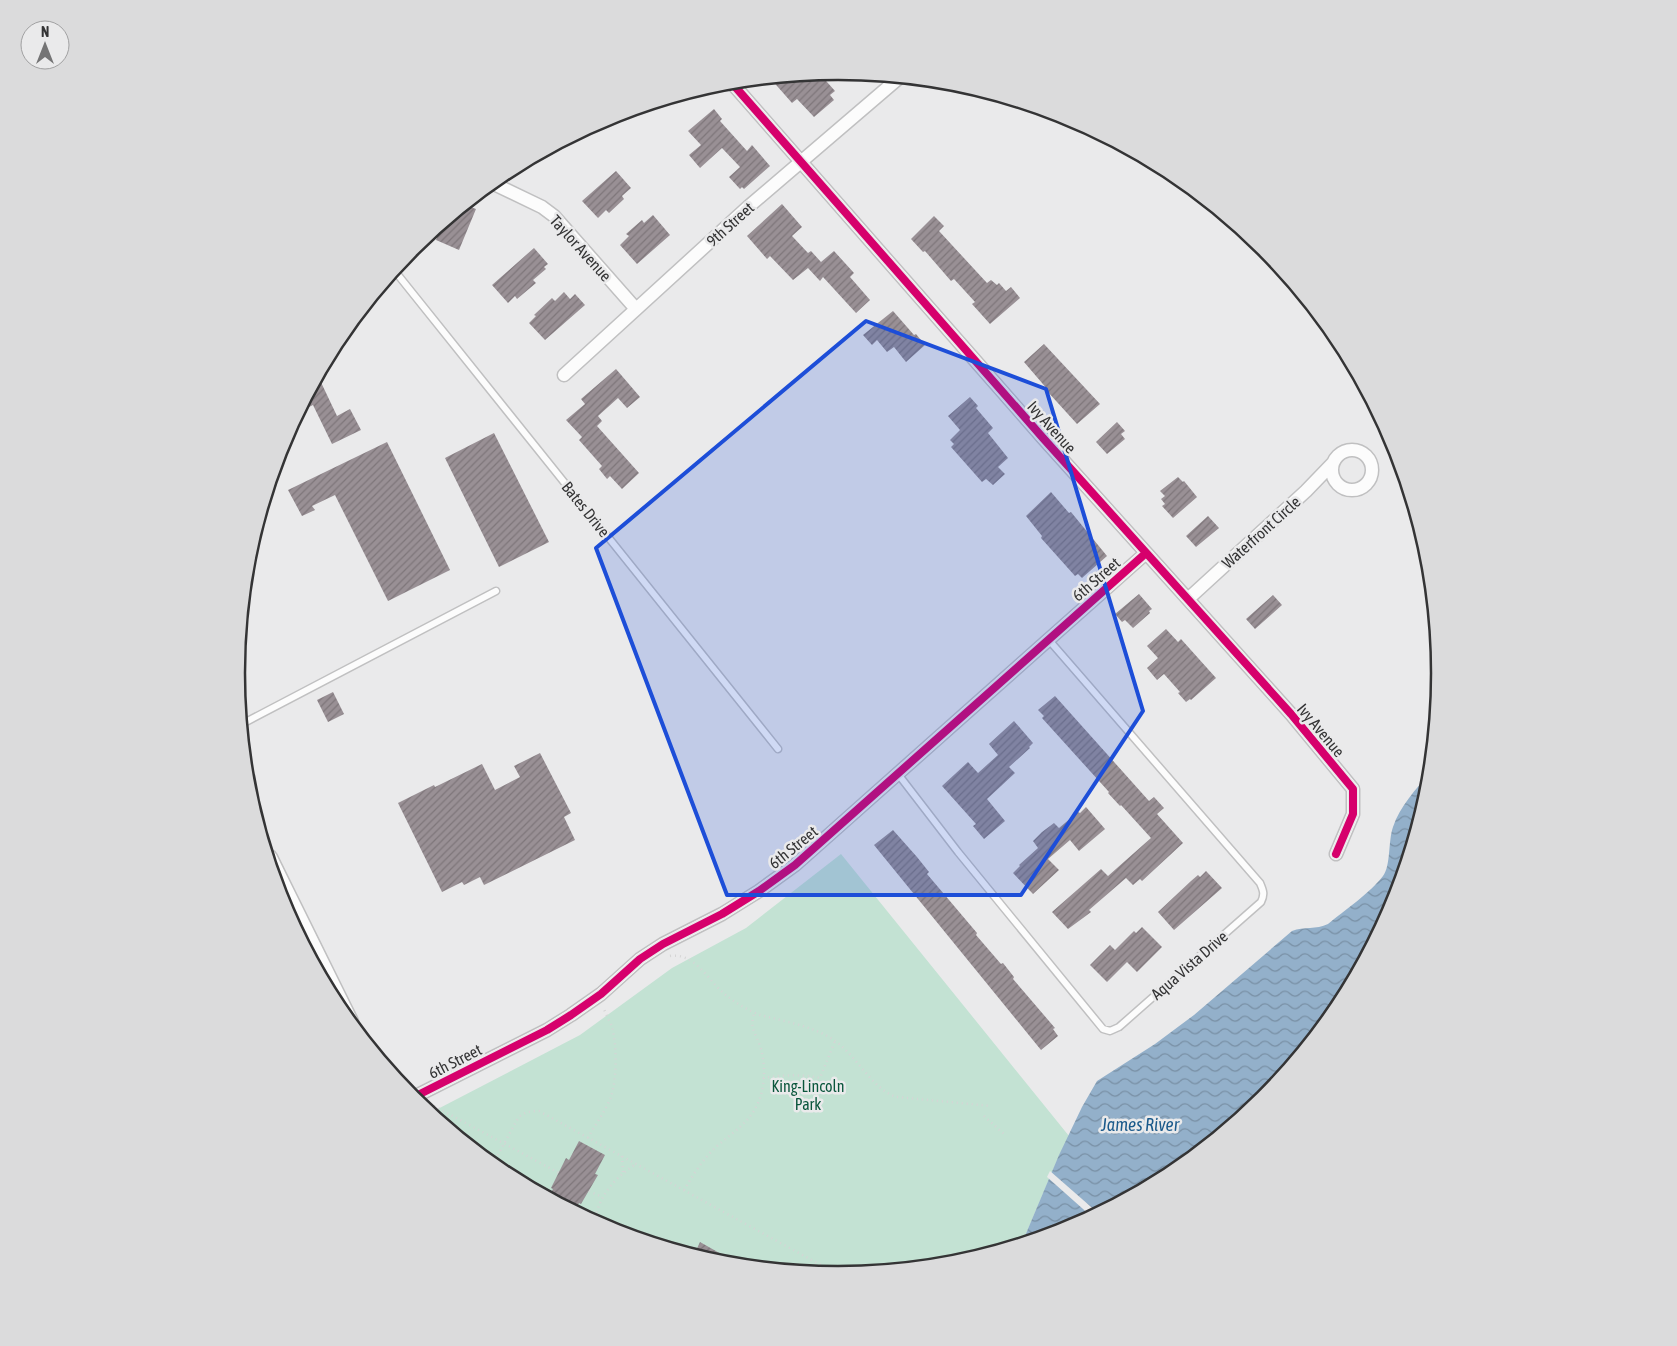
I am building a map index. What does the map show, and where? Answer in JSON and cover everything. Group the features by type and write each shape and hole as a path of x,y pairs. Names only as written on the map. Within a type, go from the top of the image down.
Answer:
{"street":[{"name":"9th Street","path":"564,374 801,162 893,83"},
{"name":"Ivy Avenue","path":"737,89 1146,553 1291,714 1354,790 1352,814 1336,854"},
{"name":"Taylor Avenue","path":"500,187 542,206 554,216 636,309"},
{"name":"Waterfront Circle","path":"1188,599 1306,491 1333,463"},
{"name":"6th Street","path":"421,1094 546,1030 571,1015 601,994 640,959 663,944 722,914 759,891 795,865 1146,553"}],"lane":[{"name":"Bates Drive","path":"399,276 778,749"},
{"path":"248,721 496,591"},
{"name":"Aqua Vista Drive","path":"898,774 958,852 1103,1029 1110,1031 1119,1027 1261,902 1264,896 1260,882 1048,640"}],"path":[{"path":"666,959 672,956 684,956 693,962 716,988 728,998 755,1012 807,1027 830,1037 848,1051 879,1087 889,1094 897,1097 992,1106"},
{"path":"588,1138 611,1097 616,1058 612,1028 604,1009 611,1003"},
{"path":"684,1190 705,1159 716,1147 742,1126 752,1114 761,1095 763,1078 761,1050 752,1026 755,1012"},
{"path":"763,1078 805,1075 820,1078 835,1041"},
{"path":"434,1106 559,1173"},
{"path":"497,1157 518,1118 530,1111 539,1111 822,1266"},
{"path":"984,1116 1004,1134"},
{"path":"622,1156 623,1173"},
{"path":"597,1214 602,1197 617,1177 636,1164"},
{"path":"589,1190 602,1197"}],"highlighted area":[{"path":"866,321 1046,389 1143,711 1021,895 727,895 596,548"}],"green space":[{"name":"King-Lincoln Park","path":"841,854 1069,1136 1025,1236 954,1255 877,1265 800,1265 723,1255 648,1235 576,1205 542,1187 509,1166 437,1109 580,1035 672,968 746,928"}],"water":[{"name":"James River","path":"1421,784 1400,864 1370,935 1332,1002 1284,1064 1229,1119 1168,1166 1135,1187 1101,1205 1025,1236 1059,1155 1097,1081 1155,1044 1194,1015 1292,931 1328,924 1372,888 1386,872 1391,833 1396,819 1409,798"}],"pier":[{"path":"1050,1171 1093,1209 1086,1212 1047,1177"}],"building":[{"path":"826,80 835,91 830,95 834,100 814,117 797,99 792,103 775,84"},
{"path":"714,109 722,119 720,121 747,151 752,145 770,166 744,189 742,187 740,189 729,177 740,167 722,148 700,168 689,155 701,145 688,131"},
{"path":"616,171 631,188 622,196 624,199 609,213 606,210 598,218 582,201"},
{"path":"782,204 802,227 792,236 808,253 811,251 821,262 834,251 854,273 850,277 870,300 856,313 823,277 820,281 808,268 793,280 770,256 767,259 747,236"},
{"path":"472,208 476,209 459,250 436,240 448,227"},
{"path":"653,215 670,235 637,264 620,245 629,236 626,234 642,220 644,223"},
{"path":"934,216 944,226 939,231 987,283 991,280 997,285 999,283 1006,291 1011,287 1020,298 990,324 972,304 975,302 954,279 951,281 925,251 923,252 911,239"},
{"path":"534,248 548,264 544,267 546,269 533,280 536,283 517,299 515,296 508,303 492,285"},
{"path":"564,292 570,299 575,294 585,305 545,340 529,323 536,316 534,315 552,298 555,301"},
{"path":"893,311 925,345 906,362 894,347 887,352 877,340 872,345 863,335"},
{"path":"1044,344 1100,404 1077,424 1024,362"},
{"path":"616,369 640,397 627,408 618,398 598,416 602,421 597,426 639,473 622,489 610,476 607,479 599,469 602,466 579,440 582,437 566,420 585,404 581,399"},
{"path":"321,383 337,416 350,409 361,430 332,444 313,405 309,407"},
{"path":"970,397 978,406 976,408 993,428 988,433 1008,458 998,467 1005,474 993,485 986,479 982,482 951,447 954,444 950,440 960,430 948,416"},
{"path":"1117,422 1125,431 1121,434 1125,439 1107,454 1096,442"},
{"path":"494,433 549,542 499,567 445,458"},
{"path":"387,442 450,570 388,601 335,495 312,506 315,510 302,516 288,490"},
{"path":"1178,477 1184,481 1197,497 1173,518 1162,506 1165,504 1161,499 1165,496 1160,491"},
{"path":"1051,492 1069,513 1071,512 1107,556 1082,578 1078,574 1075,576 1041,538 1042,536 1026,516"},
{"path":"1208,516 1219,528 1196,547 1186,536"},
{"path":"1139,594 1152,609 1133,628 1125,620 1122,622 1115,614"},
{"path":"1273,595 1282,605 1255,629 1246,619"},
{"path":"1166,629 1178,642 1181,639 1216,678 1191,700 1186,702 1164,674 1157,680 1147,668 1158,658 1147,646"},
{"path":"333,692 344,714 328,722 317,700"},
{"path":"1055,696 1149,801 1154,797 1164,808 1157,814 1183,843 1142,881 1140,879 1133,885 1126,878 1089,910 1091,912 1068,929 1052,912 1101,869 1108,876 1151,838 1108,793 1042,718 1044,716 1038,710"},
{"path":"1014,721 1033,743 1009,767 1015,773 987,799 1005,821 984,839 973,826 976,824 942,786 968,762 978,773 998,755 989,744"},
{"path":"540,753 571,813 564,817 575,840 484,885 480,877 464,885 462,882 442,892 398,803 482,764 495,790 520,777 514,766"},
{"path":"1086,807 1105,829 1079,851 1070,840 1048,859 1059,870 1033,894 1013,873 1038,848 1033,841 1042,832 1054,823 1059,828"},
{"path":"893,830 929,872 927,874 977,933 976,935 1001,964 1003,963 1014,977 1013,979 1055,1028 1053,1029 1058,1036 1041,1050 874,845"},
{"path":"1206,871 1222,888 1174,930 1158,912 1198,875 1200,877"},
{"path":"1142,927 1162,947 1137,972 1127,962 1107,982 1090,965 1110,945 1115,950 1134,931 1136,933"},
{"path":"579,1141 605,1155 595,1174 598,1175 581,1204 579,1203 578,1206 551,1192 553,1189 551,1188 566,1158 569,1160"},
{"path":"700,1242 723,1255 697,1249"}],"cycle path":[{"path":"737,89 1043,438 1291,714 1353,789 1353,814 1336,854"},
{"path":"421,1094 547,1030 601,994 640,959 663,944 722,914 759,891 795,865 1146,553"}]}
